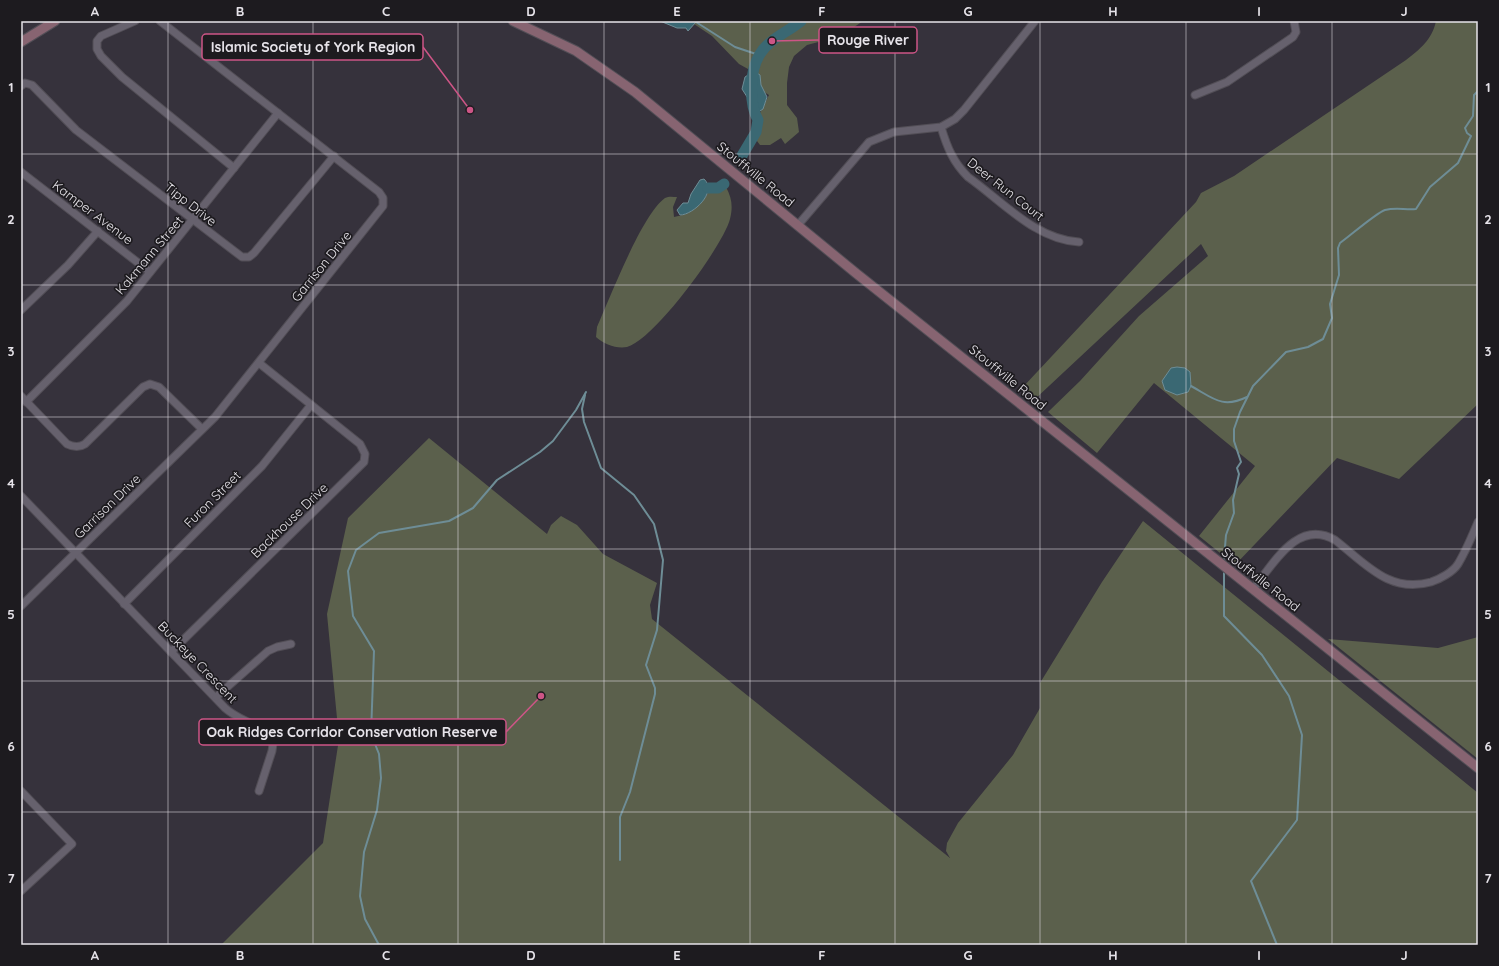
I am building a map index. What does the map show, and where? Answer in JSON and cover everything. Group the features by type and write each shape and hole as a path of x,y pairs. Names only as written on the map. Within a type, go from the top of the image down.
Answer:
{"main road":[{"path":"21,42 55,21"},
{"name":"Stouffville Road","path":"513,21 576,51 635,92 798,225 1478,768"}],"street":[{"path":"135,21 101,36 97,41 97,49 122,77 234,168"},
{"name":"Garrison Drive","path":"21,606 221,411 383,207 383,199 380,193 160,21"},
{"path":"798,225 863,148 870,142 894,132 941,127 955,119 964,110 1035,21"},
{"path":"1195,95 1227,82 1293,37 1296,32 1294,21"},
{"name":"Tipp Drive","path":"21,86 25,83 32,85 76,130 238,256 244,258 251,256 334,156"},
{"name":"Kakmann Street","path":"26,402 101,328 150,272 278,113"},
{"name":"Deer Run Court","path":"941,127 948,151 957,166 968,177 1047,236 1068,242 1079,242"},
{"name":"Kamper Avenue","path":"21,172 150,272"},
{"path":"21,310 68,265 98,231"},
{"path":"259,363 311,405"},
{"path":"21,396 66,443 73,446 85,444 142,388 150,384 158,386 202,430"},
{"name":"Furon Street","path":"124,604 262,466 311,405"},
{"name":"Backhouse Drive","path":"171,652 364,462 365,454 361,445 311,405"},
{"name":"Buckeye Crescent","path":"21,496 234,716 262,731 272,740 272,751 259,791"},
{"path":"1253,589 1275,561 1295,541 1305,536 1318,534 1326,535 1335,540 1388,580 1399,584 1410,585 1435,581 1458,565 1478,522"},
{"path":"216,697 268,651 276,646 290,644"},
{"path":"21,891 72,844 22,796"}],"green space":[{"path":"863,21 841,36 807,45 794,56 789,67 787,105 797,118 799,132 785,144 781,138 770,145 760,145 754,137 758,117 769,95 759,89 757,74 739,64 712,36 691,22"},
{"path":"1436,21 1478,21 1478,404 1399,479 1337,458 1235,565 1199,536 1255,466 1154,383 1097,453 1048,412 1080,381 1139,316 1208,256 1201,244 1034,400 1023,387 1196,202 1201,193 1234,176 1406,60 1421,48 1432,34"},
{"path":"712,185 726,187 731,199 730,219 725,232 701,270 670,311 639,341 627,347 619,347 606,344 599,340 596,337 597,327 627,258 646,221 656,207 665,198 677,197 673,207 674,217 687,213 702,202"},
{"path":"429,438 547,534 551,525 561,516 577,525 603,554 657,583 650,605 652,619 950,858 946,851 947,843 958,823 1013,755 1040,708 1040,683 1102,582 1143,521 1478,793 1478,945 221,945 323,843 339,739 327,614 348,518"},
{"path":"1478,637 1478,759 1328,639 1438,648"}],"water":[{"path":"660,21 696,22 688,31 686,28 677,28"},
{"path":"754,71 760,75 761,85 767,97 763,109 754,115 750,112 749,100 742,89 745,77"},
{"path":"704,179 708,184 708,190 702,202 691,211 680,215 677,210 683,203 688,203 691,194 700,180"},
{"path":"1171,368 1185,368 1190,372 1191,386 1188,392 1177,395 1165,390 1162,381"}],"waterway":[{"path":"740,159 756,132 758,120 752,97 752,78 756,61 768,44 801,21"},
{"path":"696,22 735,47 759,55"},
{"path":"1224,559 1226,535 1234,513 1233,500 1239,474 1237,468 1241,462 1234,441 1234,429 1240,412 1253,386 1286,352 1308,347 1323,339 1332,318 1330,304 1339,275 1338,248 1340,243 1369,220 1385,210 1416,209 1430,187 1458,163 1471,136 1467,133 1465,128 1473,116 1474,95 1478,91"},
{"path":"708,188 718,188 724,184"},
{"path":"1191,386 1212,398 1224,402 1231,402 1247,397"},
{"path":"379,945 365,919 360,896 364,852 377,810 381,778 379,754 371,734 374,651 353,616 348,571 356,550 379,533 449,521 473,508 497,480 540,452 553,441 576,410 586,392"},
{"path":"585,395 582,409 584,422 601,468 634,495 654,524 663,560 657,630 646,665 655,688 655,694 630,792 620,817 620,860"},
{"path":"1224,573 1224,616 1262,655 1289,696 1302,735 1297,820 1251,881 1277,945"}],"place":[{"name":"Rouge River","path":"772,41"},
{"name":"Islamic Society of York Region","path":"470,110"},
{"name":"Oak Ridges Corridor Conservation Reserve","path":"541,696"}]}
